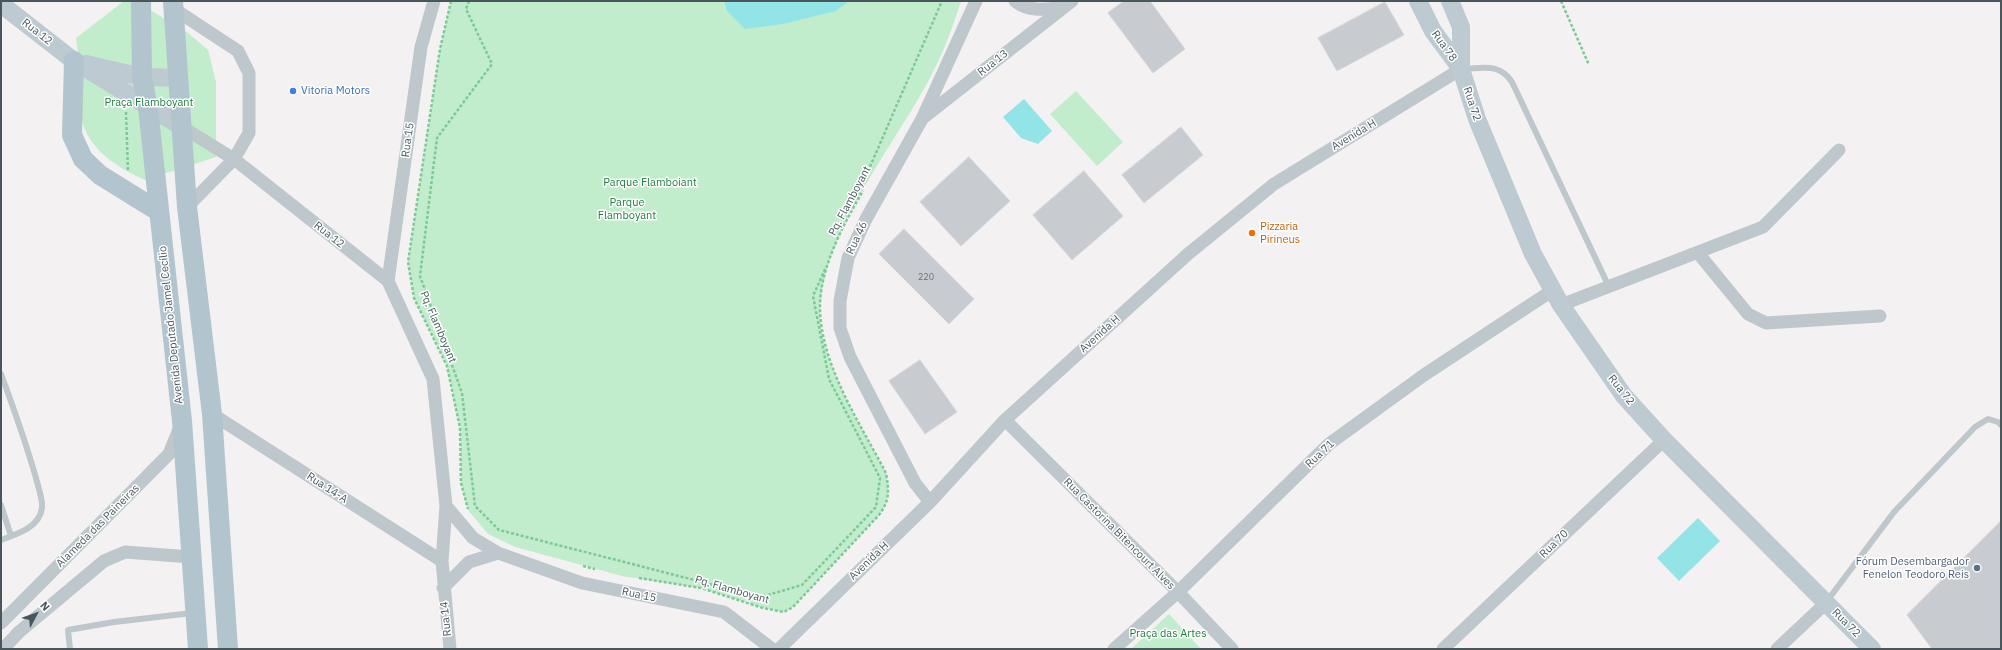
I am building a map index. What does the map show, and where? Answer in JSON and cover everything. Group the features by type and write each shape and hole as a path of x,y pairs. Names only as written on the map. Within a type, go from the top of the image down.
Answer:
{"main road":[{"name":"Avenida Deputado Jamel Cecílio","path":"141,1 142,76 148,108 158,212 182,421 198,649"},
{"name":"Rua 78","path":"1418,1 1432,31 1461,69"},
{"name":"Rua 78","path":"1453,3 1461,27 1461,69"},
{"name":"Rua 12","path":"1,4 74,61 182,128"},
{"path":"174,5 187,207 212,414 228,649"},
{"name":"Rua 12","path":"74,61 142,76 179,78"},
{"path":"74,61 72,135 83,159 100,175 158,212"},
{"name":"Rua 72","path":"1461,69 1480,127 1533,254 1557,298 1624,396 1664,440 1872,649"}],"street":[{"name":"Rua 15","path":"388,281 421,48 434,1"},
{"name":"Rua 46","path":"930,502 915,483 850,357 840,328 840,301 848,258 866,220 922,119 976,1"},
{"name":"Rua 13","path":"1015,1 1019,4 1041,10 1068,4"},
{"name":"Rua 13","path":"922,119 1068,4"},
{"path":"174,5 238,51 249,73 249,133 234,159 187,207"},
{"name":"Avenida H","path":"779,649 930,502 1005,420 1188,254 1274,184 1461,69"},
{"name":"Rua 12","path":"182,128 234,159 388,281 433,379 446,506"},
{"name":"Rua 71","path":"1114,649 1178,592 1329,444 1424,375 1557,298 1609,287 1763,227 1839,150"},
{"path":"1698,253 1748,314 1766,323 1880,316"},
{"name":"Rua 14-A","path":"212,414 442,561"},
{"name":"Rua Castorina Bitencourt Alves","path":"1005,420 1178,592 1232,649"},
{"name":"Alameda das Paineiras","path":"1,623 169,454 182,421"},
{"name":"Rua 70","path":"1443,649 1664,440"},
{"name":"Rua 15","path":"446,506 473,538 498,553 582,583 724,612 772,649"},
{"path":"442,561 446,506"},
{"path":"3,649 19,632 104,561 125,552 191,557"},
{"path":"443,588 469,562 498,553"},
{"name":"Rua 14","path":"442,561 443,588 450,649"},
{"path":"1777,649 1826,603"}],"lane":[{"path":"1461,69 1492,68 1506,73 1512,82 1609,287"},
{"path":"1,374 24,434 41,496 42,509 35,523 25,531 1,540"},
{"path":"1826,603 1894,512 1975,427 1988,419 1998,422 2001,425"},
{"path":"1,505 11,536"},
{"path":"70,649 68,630 114,622 196,613"}],"path":[{"name":"Pq. Flamboyant","path":"451,1 440,49 408,262 414,298 447,366 460,428 461,483 468,510 473,516"},
{"path":"469,1 466,9 492,64 437,138 420,276 462,393 475,506 499,530 761,596 802,585 876,507 880,478 829,379 813,296 942,1"},
{"path":"1561,1 1589,65"},
{"path":"126,106 128,172"},
{"name":"Pq. Flamboyant","path":"638,578 701,588 763,608 784,612 793,607 879,515 886,504 888,490 886,473 835,375 822,333 820,303 828,262 848,217 868,183"},
{"path":"581,566 601,571"}],"green space":[{"name":"Praça Flamboyant","path":"124,1 135,1 187,32 208,50 216,82 216,157 145,180 112,161 102,153 87,134 82,122 80,109 81,81 76,38"},
{"name":"Parque Flamboyant","path":"451,1 961,1 948,38 932,74 877,166 840,233 828,267 821,301 822,333 826,351 840,387 886,473 888,485 887,500 879,515 793,607 784,612 763,608 701,588 622,576 515,547 488,534 468,510 461,483 460,428 447,366 414,298 408,262 440,49"},
{"path":"1076,91 1123,142 1097,166 1050,114"},
{"name":"Praça das Artes","path":"1169,614 1201,649 1131,649"}],"water":[{"path":"724,1 849,1 836,11 783,24 745,29 727,11"},
{"path":"1024,99 1052,131 1038,144 1021,138 1003,117"},
{"path":"1698,518 1720,541 1679,581 1657,558"}],"building":[{"path":"1124,1 1150,1 1185,49 1153,73 1108,13"},
{"path":"1385,2 1404,35 1337,71 1318,38"},
{"path":"1181,127 1203,155 1144,203 1122,175"},
{"path":"969,157 1010,201 961,246 920,202"},
{"path":"1084,171 1123,216 1072,260 1033,215"},
{"path":"904,229 974,299 949,324 879,254"},
{"path":"920,360 957,412 925,434 889,381"},
{"name":"Fórum Desembargador Fenelon Teodoro Reis","path":"2001,521 2001,649 1932,649 1907,615"}],"place":[{"name":"Vitoria Motors","path":"293,91"},
{"name":"Pizzaria Pirineus","path":"1252,233"},
{"name":"Fórum Desembargador Fenelon Teodoro Reis","path":"1977,568"}],"park label":[{"name":"Parque Flamboiant","path":"650,183"}]}
